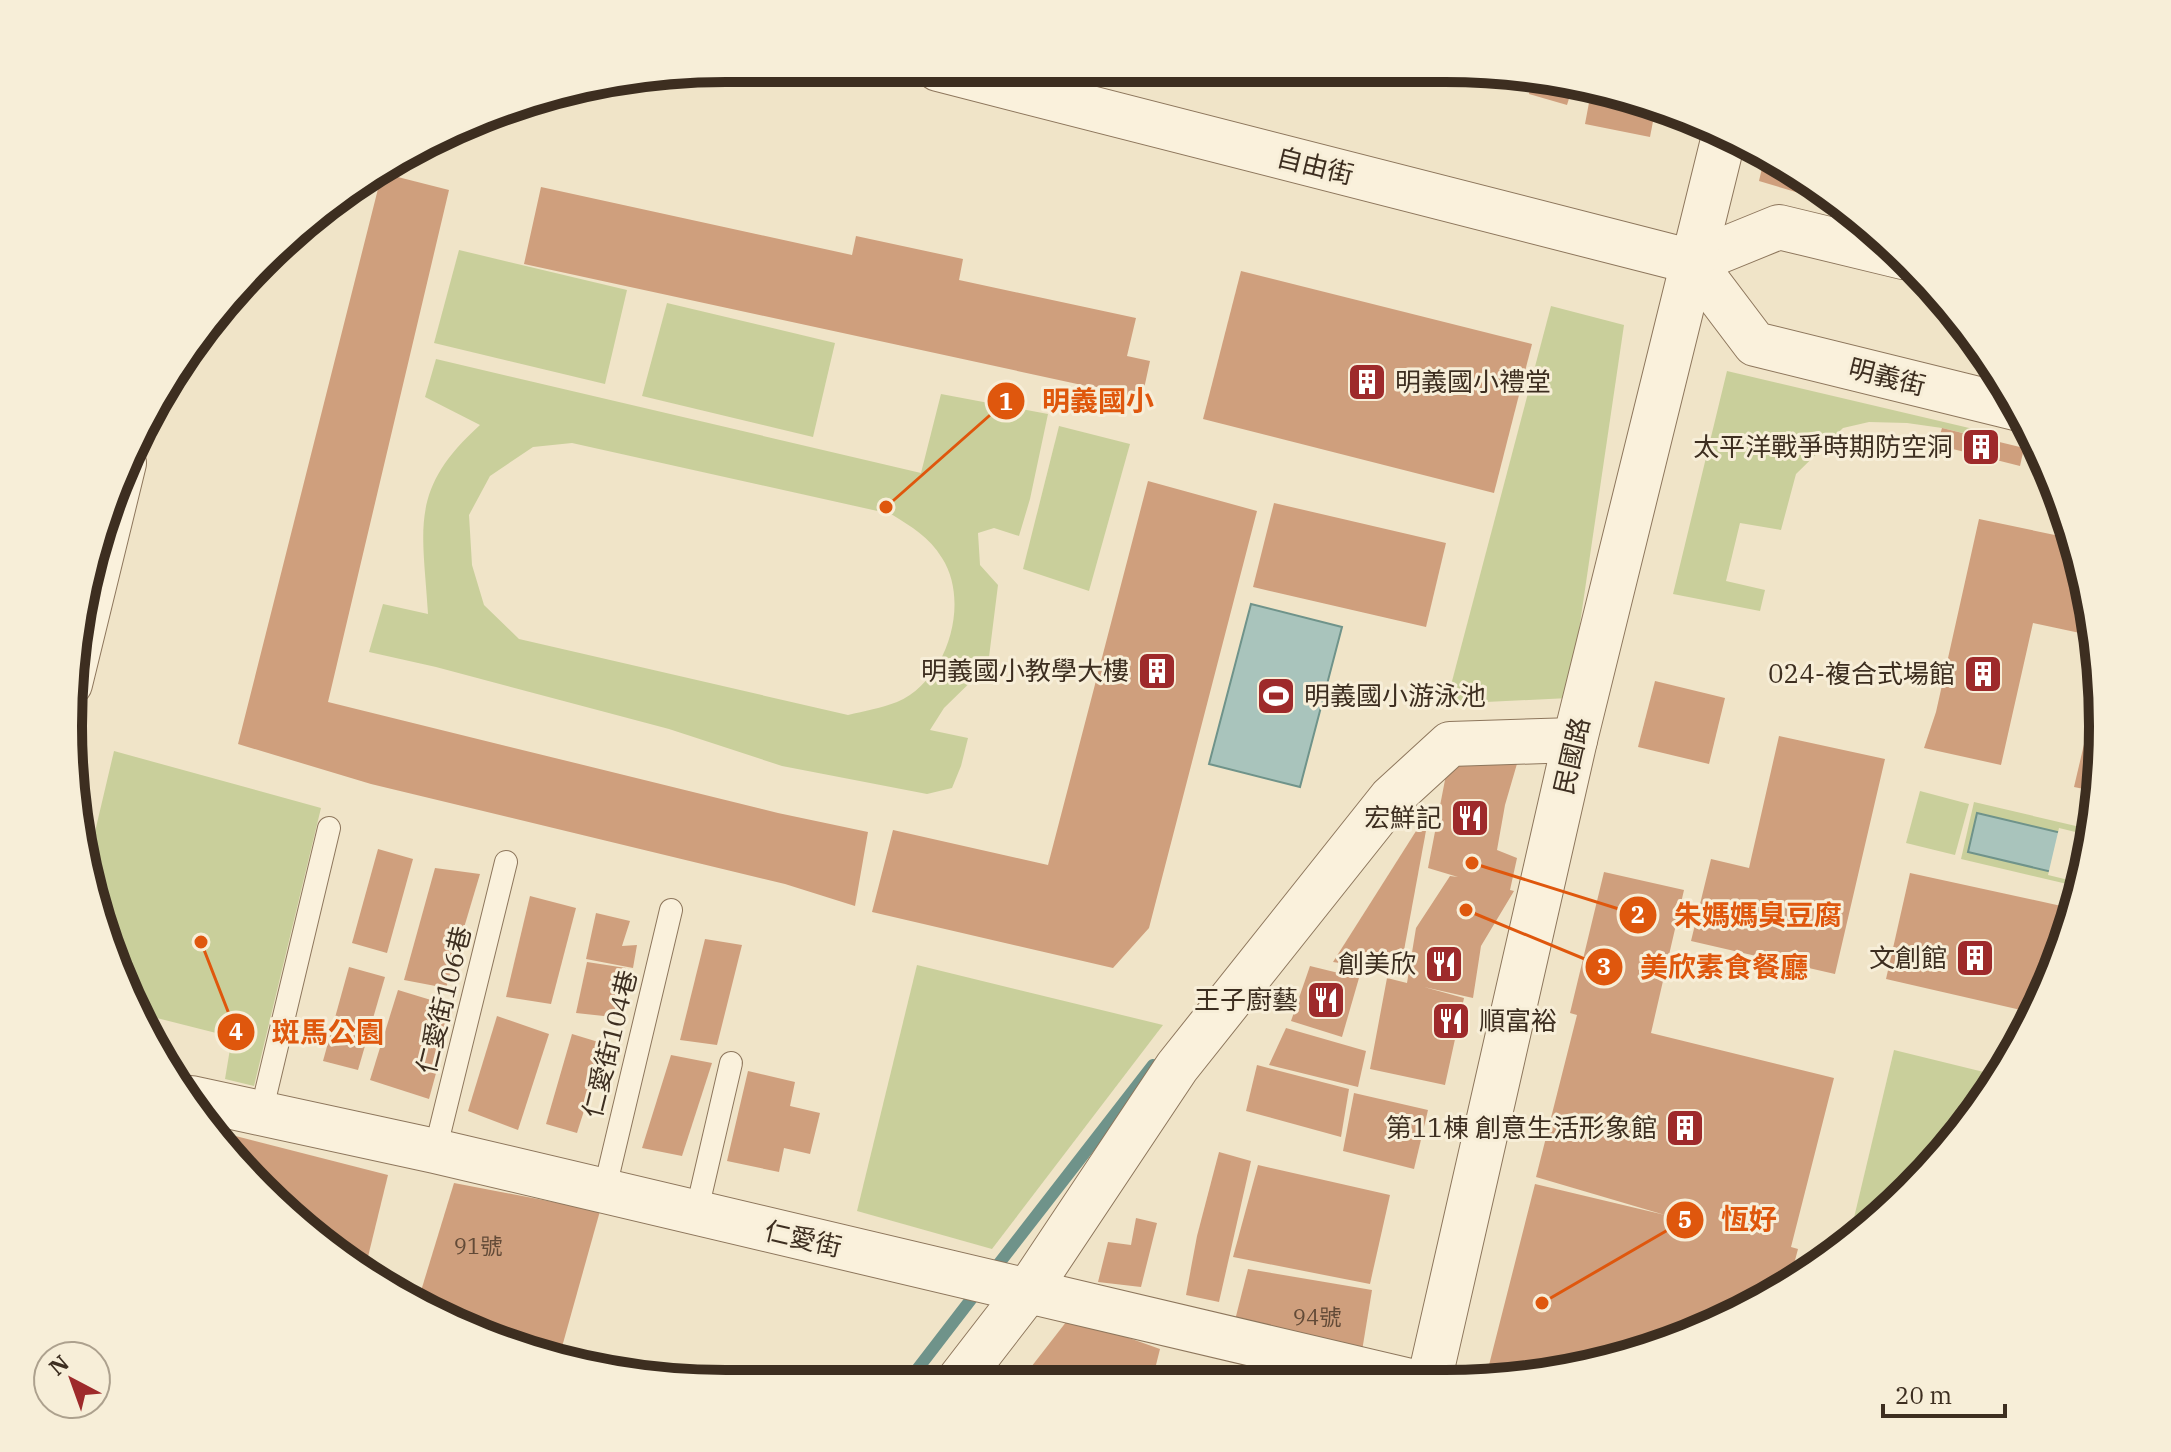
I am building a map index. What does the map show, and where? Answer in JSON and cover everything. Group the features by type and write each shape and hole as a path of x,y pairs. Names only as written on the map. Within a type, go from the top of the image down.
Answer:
{"street":[{"name":"自由街","path":"1000,82 1693,262"},
{"name":"民國路","path":"1432,1370 1575,740 1722,144"},
{"path":"1693,262 1779,227 1880,251"},
{"name":"明義街","path":"1693,262 1755,344 2004,405"},
{"path":"963,1370 999,1285 1391,798 1450,744 1575,740"},
{"name":"仁愛街","path":"203,1100 435,1151 1363,1370"}],"lane":[{"path":"261,1113 329,828"},
{"name":"仁愛街106巷","path":"435,1151 506,862"},
{"name":"仁愛街104巷","path":"604,1192 671,910"},
{"path":"696,1214 731,1063"}],"green space":[{"path":"459,250 627,290 605,384 434,343"},
{"path":"667,303 835,343 813,437 642,396"},
{"path":"1551,306 1624,325 1569,698 1446,704"},
{"path":"436,359 921,473 941,394 1048,414 1019,536 994,528 978,533 980,565 998,585 988,665 944,708 930,730 968,738 952,788 927,794 782,766 669,729 369,652 383,604 428,614 423,534 425,512 441,470 480,425 425,397","holes":["572,443 891,514 926,538 942,558 950,576 954,618 941,659 914,692 897,702 848,715 519,639 484,605 472,565 469,515 490,476 533,447"]},
{"path":"1727,371 1999,435 1997,441 1907,423 1869,422 1843,428 1796,474 1781,530 1740,523 1726,581 1765,590 1760,611 1673,594"},
{"path":"1059,426 1130,444 1089,591 1023,569"},
{"path":"114,751 321,808 254,1086 225,1079 232,1037 151,1017 116,933 93,842"},
{"path":"1920,791 1969,804 1955,855 1906,843"},
{"path":"1974,802 2081,827 2069,884 1961,859"},
{"path":"917,965 1163,1025 992,1249 857,1211"},
{"path":"1894,1050 1987,1073 1929,1151 1852,1224"}],"water":[{"name":"明義國小游泳池","path":"1251,604 1342,627 1300,787 1209,764"},
{"path":"1977,813 2079,837 2071,876 1968,852"}],"pier":[{"path":"2059,828 2080,833 2070,880 2048,875"}],"building":[{"path":"1530,88 1570,94 1567,105 1529,94"},
{"path":"1590,99 1654,117 1650,137 1585,124"},
{"path":"1763,166 1811,196 1759,181"},
{"path":"392,176 449,190 328,702 778,813 868,832 855,906 785,884 371,784 238,744 379,184"},
{"path":"541,187 852,255 856,236 963,259 959,280 1136,318 1127,356 1150,361 1142,398 524,264"},
{"name":"明義國小禮堂","path":"1241,271 1532,344 1494,493 1203,419"},
{"name":"太平洋戰爭時期防空洞","path":"1942,428 2024,448 2020,466 1937,445"},
{"name":"明義國小教學大樓","path":"1148,481 1257,511 1149,928 1113,968 872,912 893,830 1048,865"},
{"path":"1274,503 1446,543 1426,627 1253,587"},
{"name":"024-複合式場館","path":"1979,519 2060,536 2077,600 2082,633 2033,623 2001,765 1924,748 1936,712"},
{"path":"1655,681 1725,698 1709,764 1638,747"},
{"path":"1779,736 1885,759 1835,974 1691,941 1711,859 1749,868"},
{"path":"2085,740 2089,741 2085,789 2074,787"},
{"path":"1521,750 1505,805 1497,850 1517,858 1510,890 1514,891 1481,946 1473,998 1424,987 1464,998 1445,1085 1370,1069 1387,978 1407,983 1416,928 1450,876 1458,877 1428,868 1450,754"},
{"path":"1430,809 1400,972 1333,962"},
{"path":"378,849 413,859 387,953 352,943"},
{"path":"435,868 480,874 446,988 404,980"},
{"path":"1604,872 1684,890 1651,1033 1834,1078 1791,1247 1798,1249 1793,1267 1730,1304 1691,1321 1652,1336 1571,1358 1488,1369 1535,1184 1665,1215 1536,1177 1577,1015 1570,1013"},
{"name":"文創館","path":"1910,873 2063,906 2023,1011 1886,979"},
{"path":"530,896 576,908 551,1004 506,997"},
{"path":"596,913 630,921 622,946 637,945 633,968 586,959"},
{"path":"705,939 742,945 717,1045 680,1040"},
{"path":"587,962 626,968 613,1017 576,1013"},
{"name":"王子廚藝","path":"1310,966 1359,978 1342,1037 1291,1021"},
{"path":"349,967 385,977 358,1070 323,1061"},
{"path":"398,990 454,1007 429,1099 370,1080"},
{"path":"497,1016 549,1034 518,1130 468,1111"},
{"path":"1286,1028 1366,1051 1358,1087 1269,1065"},
{"path":"572,1034 605,1044 577,1133 546,1124"},
{"path":"671,1055 712,1063 682,1156 642,1148"},
{"path":"1257,1065 1349,1089 1341,1137 1246,1111"},
{"path":"748,1071 795,1082 790,1106 820,1113 810,1154 784,1148 779,1172 727,1161"},
{"path":"1354,1093 1428,1110 1414,1169 1343,1151"},
{"path":"228,1134 388,1175 367,1260 301,1210"},
{"path":"1219,1152 1251,1161 1219,1302 1186,1295 1197,1236"},
{"path":"1258,1165 1390,1195 1370,1284 1233,1257"},
{"path":"454,1183 600,1211 562,1349 480,1321 420,1293"},
{"path":"1136,1218 1157,1223 1141,1287 1098,1282 1108,1242 1131,1245"},
{"path":"1248,1269 1372,1290 1362,1351 1234,1324"},
{"path":"1070,1317 1160,1349 1155,1370 1029,1370"},
{"path":"1252,1364 1280,1370 1251,1370"}],"waterway":[{"path":"990,1275 1153,1065"},
{"path":"917,1370 979,1289"}],"place":[{"name":"明義國小禮堂","path":"1367,382"},
{"name":"太平洋戰爭時期防空洞","path":"1981,447"},
{"name":"明義國小","path":"886,507"},
{"name":"明義國小教學大樓","path":"1157,671"},
{"name":"024-複合式場館","path":"1983,674"},
{"name":"明義國小游泳池","path":"1276,696"},
{"name":"宏鮮記","path":"1470,818"},
{"name":"朱媽媽臭豆腐","path":"1472,863"},
{"name":"美欣素食餐廳","path":"1466,910"},
{"name":"斑馬公園","path":"201,942"},
{"name":"文創館","path":"1975,958"},
{"name":"創美欣","path":"1444,964"},
{"name":"王子廚藝","path":"1326,1000"},
{"name":"順富裕","path":"1451,1021"},
{"name":"第11棟 創意生活形象館","path":"1685,1128"},
{"name":"恆好","path":"1542,1303"}]}
